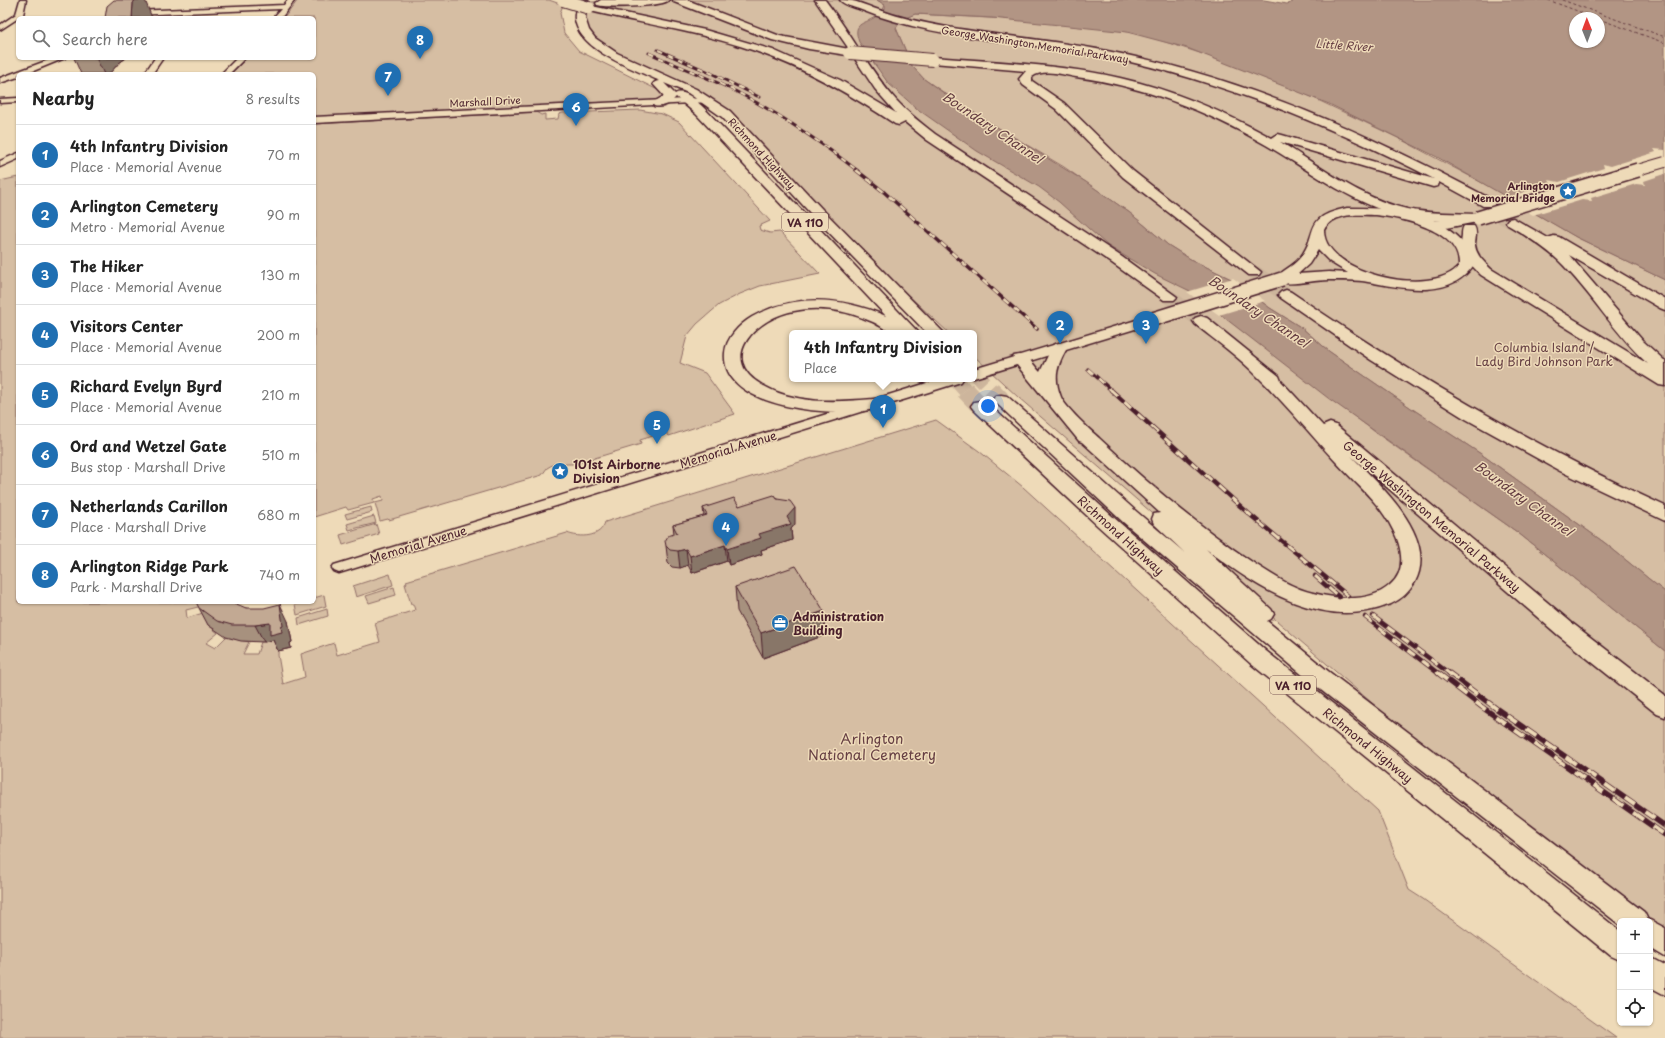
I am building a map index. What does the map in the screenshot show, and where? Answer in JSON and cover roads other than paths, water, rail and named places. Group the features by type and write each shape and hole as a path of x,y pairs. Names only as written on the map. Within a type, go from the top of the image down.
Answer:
{"highway":[{"path":"563,0 587,3 626,4 664,0"},
{"path":"568,14 572,0 713,34 779,55 839,84 931,142 959,156"},
{"path":"678,0 783,40 850,53 1056,70 1130,83 1161,91 1221,115 1357,193 1386,207 1416,215 1474,224 1467,244 1475,260 1491,275 1665,381"},
{"path":"820,0 842,28 871,75 889,99 912,122 959,156 1117,260 1169,297"},
{"name":"George Washington Memorial Parkway","path":"845,0 904,21 1121,57 1179,72 1251,94 1310,116 1370,141 1426,169 1485,204 1411,175 1295,143 1221,115"},
{"name":"Richmond Highway","path":"587,3 580,12 582,24 587,35 597,45 613,55 683,86 908,330"},
{"path":"980,34 1078,53 1129,70"},
{"name":"Richmond Highway","path":"574,35 582,45 598,56 659,84 689,101 703,106 740,128 817,212 933,330"},
{"path":"1056,70 1032,72 1026,75 1025,81 1060,106 1104,152 1128,174 1254,272"},
{"path":"1140,75 1190,98 1205,108"},
{"path":"658,103 668,100 671,95 659,84"},
{"path":"1357,193 1369,203 1398,214"},
{"path":"1665,305 1516,221 1545,242 1563,258 1632,340 1665,370"},
{"path":"1464,257 1490,279 1513,289"},
{"path":"1287,282 1374,355 1466,413 1559,464 1665,514"},
{"path":"874,404 833,408 821,407 793,402 766,394 744,380 739,373 734,359 736,345 748,326 761,317 787,307 808,304 838,305 855,309 886,321 900,330"},
{"name":"George Washington Memorial Parkway","path":"1201,321 1263,372 1534,604 1665,708"},
{"path":"1057,402 1048,384 1047,374 1059,348"},
{"path":"1020,359 1057,402 1109,467 1142,502 1210,566 1428,762"},
{"path":"1077,427 1141,488 1185,525 1230,557 1280,588 1303,598 1344,605 1368,604 1389,596 1405,583 1412,563 1409,545 1401,526 1380,497 1263,372"},
{"name":"Richmond Highway","path":"1001,400 1080,473 1320,677 1631,918"},
{"name":"Richmond Highway","path":"980,406 1105,521 1258,657 1617,945"},
{"path":"1653,934 1665,944"},
{"path":"1653,972 1665,982"}],"main road":[{"path":"1429,224 1474,224 1665,162"},
{"path":"1287,282 1308,258 1317,235 1318,227 1322,222 1338,214 1366,212 1398,214 1429,224 1450,236 1464,257"},
{"path":"977,373 1153,319 1287,282 1337,276 1405,284 1434,284 1456,277 1463,271 1464,257 1461,239 1474,224"},
{"path":"1317,235 1326,252 1336,260 1358,272 1380,281"},
{"name":"Memorial Avenue","path":"874,404 946,382"}],"street":[{"path":"18,16 23,0"},
{"path":"274,16 284,5 292,0"},
{"path":"189,16 199,1"},
{"path":"125,14 284,5"},
{"path":"278,16 284,5"},
{"path":"0,28 16,17"},
{"path":"23,72 56,60"},
{"path":"149,72 158,60"},
{"path":"227,72 239,60"},
{"path":"0,81 16,75"},
{"path":"0,101 16,100"},
{"name":"Marshall Drive","path":"316,120 689,101"},
{"name":"Marshall Drive","path":"658,103 703,106"},
{"path":"0,155 16,151"},
{"path":"0,164 16,157"},
{"name":"Memorial Avenue","path":"339,568 874,404"}],"water":[{"path":"877,0 1264,0 1287,4 1293,2 1290,0 1665,0 1665,280 1576,237 1437,157 1329,104 1187,48 1127,32 992,18 915,14 901,20 896,28 912,66 924,79 958,103 1086,182 1130,213 1168,245 1192,260 1231,279 1270,308 1302,328 1330,352 1481,454 1605,543 1665,592 1665,651 1517,532 1328,398 1190,291 1155,274 1108,246 1059,202 1039,187 977,151 916,108 888,83 859,42 857,36 858,27 860,25 871,20 885,9 885,5"}],"tunnel":[{"path":"1481,205 1513,222"},
{"path":"1254,272 1286,295"},
{"path":"1169,297 1201,321"},
{"path":"977,375 992,391"},
{"path":"958,382 966,391"},
{"path":"965,390 980,406"},
{"path":"992,391 1001,400"}],"railway":[{"path":"658,50 711,73 759,97"},
{"path":"649,53 714,81 767,109 829,149 858,171"},
{"path":"856,170 884,192 1037,329"},
{"path":"1088,369 1112,391"},
{"path":"1111,390 1248,513 1348,596"},
{"path":"1315,576 1339,597"},
{"path":"1373,616 1450,674"},
{"path":"1365,617 1439,674"},
{"path":"1438,673 1482,707 1665,835"},
{"path":"1449,673 1497,709 1665,826"}],"place":[{"name":"Arlington Ridge Park","path":"420,59"},
{"name":"Netherlands Carillon","path":"388,96"},
{"name":"Ord and Wetzel Gate","path":"576,126"},
{"name":"Arlington Memorial Bridge","path":"1568,191"},
{"name":"Arlington Cemetery","path":"1060,344"},
{"name":"The Hiker","path":"1146,344"},
{"name":"4th Infantry Division","path":"883,428"},
{"name":"Richard Evelyn Byrd","path":"657,444"},
{"name":"101st Airborne Division","path":"560,471"},
{"name":"Visitors Center","path":"726,546"},
{"name":"Administration Building","path":"780,623"}],"water label":[{"name":"Little River","path":"1344,45"},
{"name":"Boundary Channel","path":"993,127"},
{"name":"Boundary Channel","path":"1259,311"},
{"name":"Boundary Channel","path":"1524,498"}],"park label":[{"name":"Columbia Island / Lady Bird Johnson Park","path":"1544,354"},
{"name":"Arlington National Cemetery","path":"872,746"}]}
